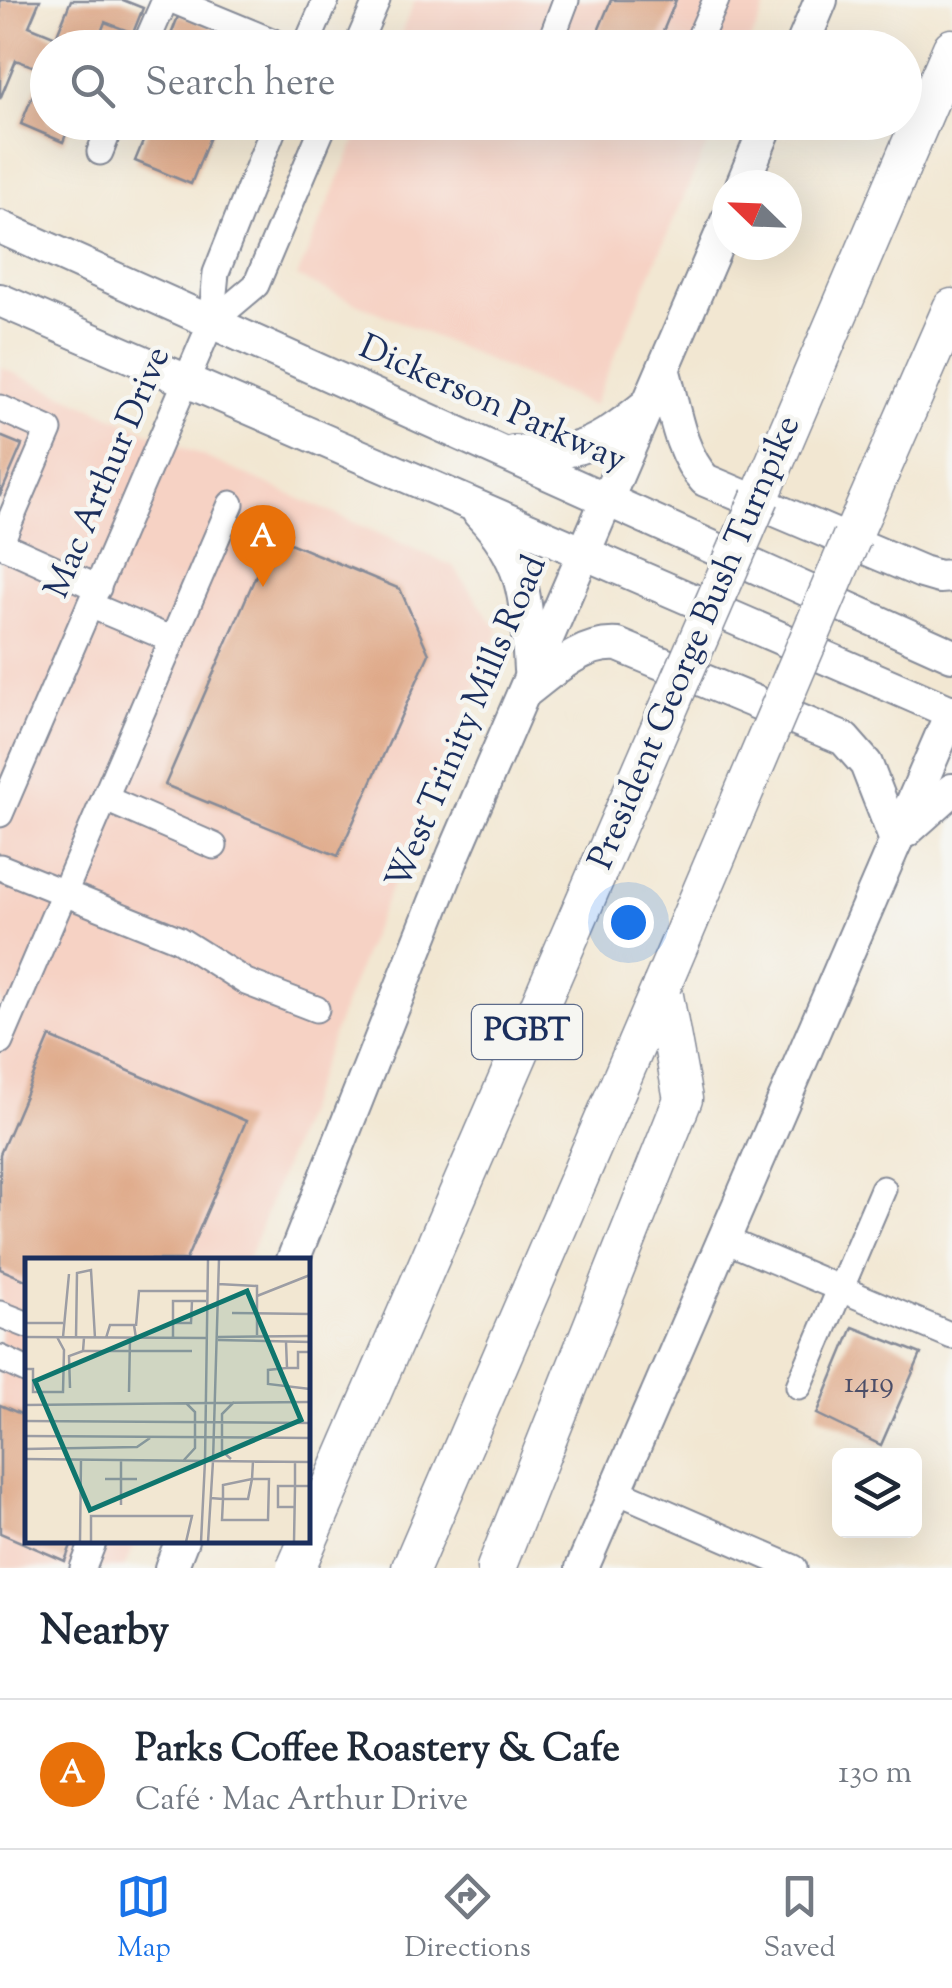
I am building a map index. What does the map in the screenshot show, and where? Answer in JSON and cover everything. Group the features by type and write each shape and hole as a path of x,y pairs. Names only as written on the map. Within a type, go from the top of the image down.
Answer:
{"highway":[{"name":"President George Bush Turnpike","path":"922,118 952,48"},
{"name":"President George Bush Turnpike","path":"310,1536 912,140"},
{"name":"PGBT","path":"411,1568 952,308"},
{"path":"496,1568 684,1100 662,985"},
{"name":"President George Bush Turnpike","path":"296,1568 307,1543"}],"main road":[{"path":"808,30 821,0"},
{"path":"748,170 761,140"},
{"name":"Dickerson Parkway","path":"0,227 952,654"},
{"name":"West Trinity Mills Road","path":"294,1258 526,685 712,257"},
{"path":"0,300 952,712 582,1568"},
{"path":"499,451 542,454 582,449 607,436 658,386 693,468 705,480 922,572 952,576"},
{"path":"473,506 500,534 518,564 526,611 526,685"},
{"path":"526,685 587,649 618,644 844,739 866,764 896,841"},
{"path":"896,841 952,790"},
{"path":"171,1568 181,1543"}],"street":[{"path":"153,30 168,0 243,30"},
{"path":"314,30 326,0"},
{"path":"364,30 377,0"},
{"path":"553,30 566,0"},
{"path":"703,30 716,0"},
{"path":"100,152 105,140"},
{"name":"Mac Arthur Drive","path":"0,814 211,324 216,273 269,140"},
{"name":"Mac Arthur Drive","path":"211,324 256,285 317,140"},
{"path":"0,408 49,430 0,544 174,640"},
{"path":"0,1042 230,504"},
{"path":"106,798 214,846"},
{"path":"0,867 178,939 246,982 316,1009"},
{"path":"799,1386 883,1190"},
{"path":"723,1239 952,1336"},
{"path":"0,1314 25,1324"},
{"path":"0,1358 25,1369"},
{"path":"615,1490 794,1568"},
{"path":"82,1568 93,1543"}],"shaded area":[{"path":"415,0 769,0 756,30 402,30"},
{"path":"356,140 709,140 593,406 297,277"},
{"path":"0,367 453,566 499,632 367,945 249,1258 25,1258 25,1543 135,1543 124,1568 0,1568"}],"building":[{"path":"0,0 40,0 29,26 39,30 30,30 30,65 16,60 0,99"},
{"path":"71,0 123,0 143,8 134,30 105,22 102,30 59,30"},
{"path":"611,0 676,0 664,30 598,30"},
{"path":"179,14 218,30 173,30"},
{"path":"30,102 30,128 21,124"},
{"path":"144,140 209,140 191,184 135,161"},
{"path":"0,436 22,445 0,496"},
{"path":"273,536 400,589 429,654 338,856 165,785"},
{"path":"50,1037 246,1121 187,1258 25,1258 25,1280 0,1269 0,1154"},
{"path":"853,1327 921,1354 881,1445 817,1414"},
{"path":"0,1405 25,1416 25,1543 72,1543 65,1561 0,1533"}],"place":[{"name":"Parks Coffee Roastery & Cafe","path":"263,587"}]}
